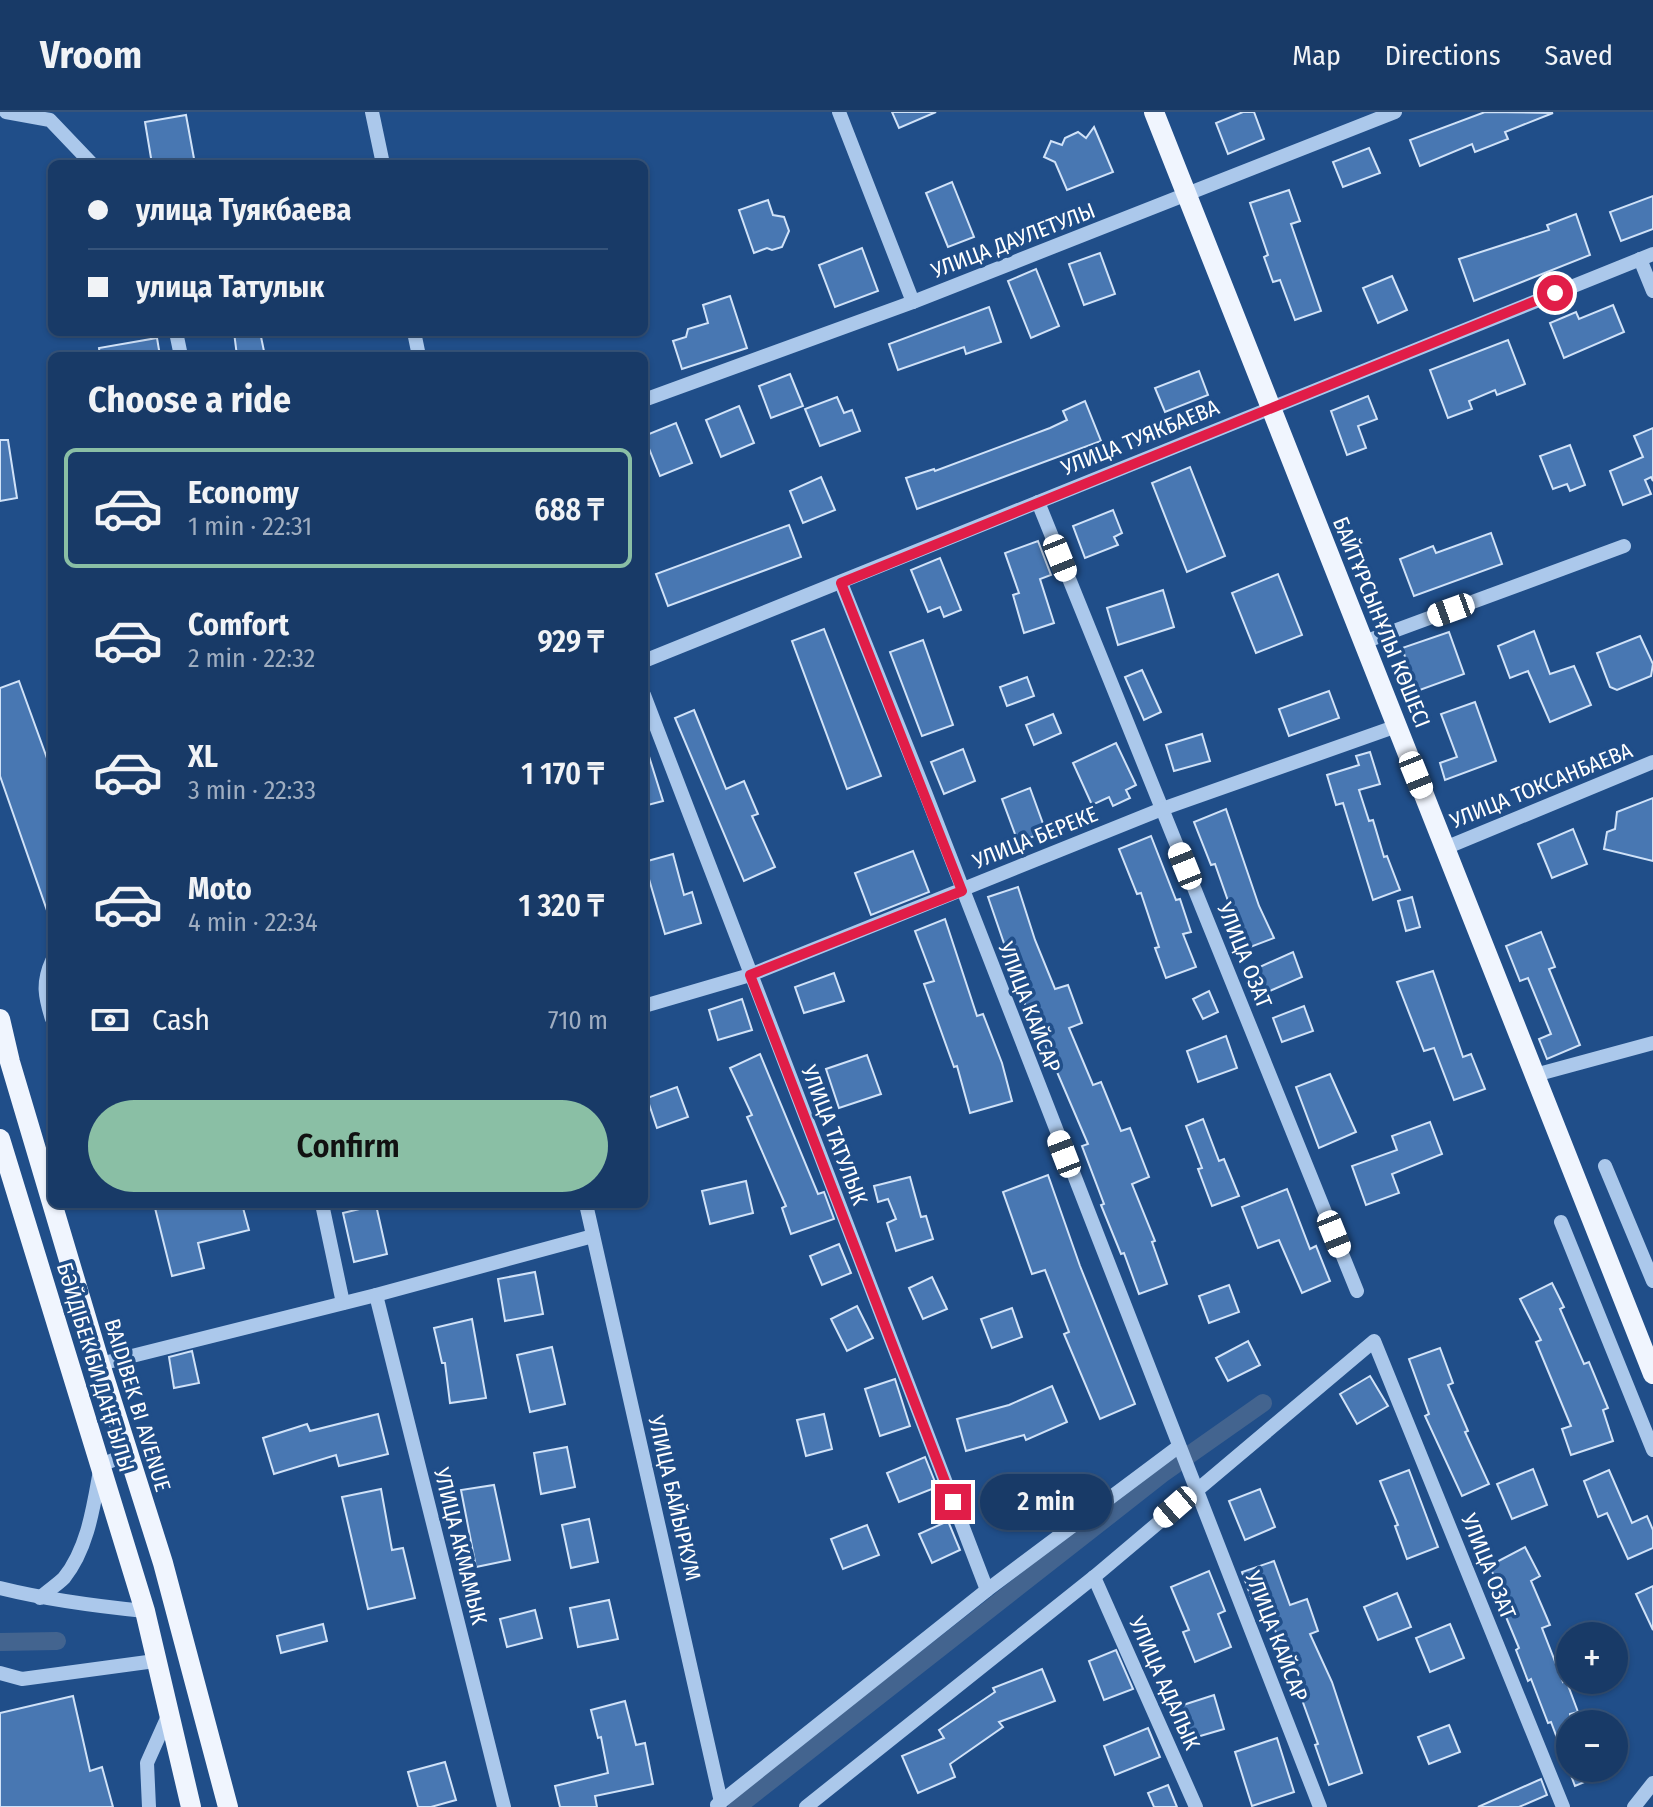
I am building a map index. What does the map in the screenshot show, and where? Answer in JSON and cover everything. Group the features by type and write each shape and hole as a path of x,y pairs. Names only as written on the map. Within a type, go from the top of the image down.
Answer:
{"main road":[{"name":"БАЙТҰРСЫНҰЛЫ КӨШЕСІ","path":"1154,112 1653,1374"},
{"name":"BAIDIBEK BI AVENUE","path":"0,1019 48,1185"},
{"name":"БӘЙДІБЕК БИ ДАҢҒЫЛЫ","path":"0,1139 145,1611 191,1807"},
{"name":"BAIDIBEK BI AVENUE","path":"55,1208 163,1563 228,1807"}],"street":[{"path":"6,112 50,120 88,160"},
{"path":"372,112 382,160"},
{"path":"839,112 913,302"},
{"name":"УЛИЦА ДАУЛЕТУЛЫ","path":"648,399 913,302 1395,112"},
{"path":"1646,256 1653,291"},
{"name":"УЛИЦА ТУЯКБАЕВА","path":"648,659 1646,256"},
{"name":"УЛИЦА ОЗАТ","path":"1038,502 1357,1291"},
{"path":"1364,642 1624,546"},
{"name":"УЛИЦА КАЙСАР","path":"841,583 1320,1807"},
{"name":"УЛИЦА ТАТУЛЫК","path":"648,706 987,1590"},
{"name":"УЛИЦА БЕРЕКЕ","path":"648,1005 750,975 1162,809 1397,726"},
{"name":"УЛИЦА ТОКСАНБАЕВА","path":"1445,848 1653,762"},
{"path":"48,970 44,992 48,1006"},
{"path":"1535,1075 1653,1043"},
{"path":"1605,1166 1653,1281"},
{"path":"323,1208 343,1303"},
{"name":"УЛИЦА БАЙЫРКУМ","path":"587,1208 718,1804"},
{"path":"1561,1222 1653,1450"},
{"path":"100,1364 376,1295 593,1236"},
{"name":"УЛИЦА АКМАМЫК","path":"376,1295 504,1807"},
{"name":"УЛИЦА ОЗАТ","path":"1194,1486 1374,1341 1563,1807"},
{"path":"718,1804 987,1590 1178,1447"},
{"path":"40,1598 63,1579 76,1559 91,1517 101,1465 128,1454"},
{"path":"806,1807 1094,1577 1194,1486"},
{"name":"УЛИЦА АДАЛЫК","path":"1094,1577 1196,1807"},
{"path":"0,1588 40,1598 145,1611"},
{"path":"0,1673 22,1679 155,1661"},
{"path":"149,1807 147,1763 168,1716"},
{"path":"1634,1807 1653,1783"}],"building":[{"path":"892,112 936,112 899,128"},
{"path":"1243,112 1254,112 1264,139 1228,154 1216,123"},
{"path":"1485,112 1553,113 1505,132 1508,139 1475,152 1472,144 1420,166 1410,140"},
{"path":"186,115 194,160 151,160 145,122"},
{"path":"1094,127 1113,172 1067,190 1055,162 1044,157 1051,141 1062,145 1065,138 1078,132 1086,138"},
{"path":"1369,148 1380,173 1343,187 1333,162"},
{"path":"952,182 974,237 948,247 926,193"},
{"path":"1289,190 1300,221 1291,224 1321,311 1295,320 1280,280 1273,282 1264,257 1268,255 1250,203"},
{"path":"1653,196 1653,229 1621,241 1610,212"},
{"path":"768,200 773,215 784,217 789,231 782,247 754,253 739,210"},
{"path":"1576,214 1590,255 1474,301 1459,259 1549,230 1547,225"},
{"path":"862,248 878,291 835,307 819,265"},
{"path":"1100,253 1115,294 1084,305 1069,264"},
{"path":"1036,269 1059,326 1031,338 1008,281"},
{"path":"1392,276 1407,310 1378,323 1363,288"},
{"path":"730,296 747,348 682,369 673,341 686,337 688,329 708,323 703,305"},
{"path":"1613,305 1624,332 1564,358 1550,323 1576,312 1579,319"},
{"path":"989,307 1001,342 966,354 964,347 898,370 889,344"},
{"path":"234,336 261,336 264,352 236,352"},
{"path":"157,338 159,352 100,352 99,348"},
{"path":"1508,340 1525,384 1497,395 1495,390 1469,401 1472,409 1448,418 1430,370"},
{"path":"1199,371 1208,395 1165,412 1155,388"},
{"path":"790,374 803,406 771,418 759,386"},
{"path":"1368,396 1377,419 1358,426 1366,448 1347,455 1331,411"},
{"path":"837,397 844,413 852,410 860,431 820,446 805,409"},
{"path":"1085,401 1101,441 917,509 906,478 935,471 1050,428 1067,420 1063,411"},
{"path":"739,406 754,443 721,457 706,420"},
{"path":"676,423 692,463 660,476 648,446 648,434"},
{"path":"1653,428 1653,481 1651,477 1645,480 1651,494 1623,505 1610,471 1643,457 1634,436"},
{"path":"0,440 8,440 17,498 0,501"},
{"path":"1570,445 1585,485 1570,491 1567,484 1553,489 1540,456"},
{"path":"1190,467 1225,556 1187,572 1152,483"},
{"path":"821,477 835,510 803,523 790,491"},
{"path":"1113,510 1122,533 1114,537 1118,545 1085,558 1073,526"},
{"path":"789,525 801,557 668,606 656,574"},
{"path":"1491,533 1502,564 1414,596 1400,559 1433,546 1436,553"},
{"path":"1038,541 1051,575 1040,579 1054,623 1024,633 1013,595 1019,593 1005,553"},
{"path":"940,558 961,610 944,617 940,607 928,612 911,570"},
{"path":"1278,574 1302,635 1256,653 1232,593"},
{"path":"1163,590 1174,627 1118,645 1107,608"},
{"path":"824,629 881,776 847,789 792,641"},
{"path":"1534,631 1550,674 1574,666 1591,705 1550,722 1528,671 1510,678 1498,646"},
{"path":"1449,632 1464,674 1417,691 1402,648"},
{"path":"1640,636 1653,664 1651,676 1617,690 1610,687 1597,653"},
{"path":"923,640 953,725 922,736 890,652"},
{"path":"1142,670 1161,712 1144,720 1125,677"},
{"path":"1027,677 1034,696 1007,706 1000,687"},
{"path":"19,681 48,761 48,913 0,776 0,688"},
{"path":"1329,691 1339,718 1289,736 1279,709"},
{"path":"1475,702 1496,761 1445,780 1440,763 1457,757 1441,714"},
{"path":"694,710 726,789 744,781 758,814 752,816 775,867 744,881 675,718"},
{"path":"1053,714 1061,733 1034,745 1026,725"},
{"path":"1202,734 1210,761 1174,771 1166,745"},
{"path":"1116,743 1136,785 1126,790 1130,798 1113,806 1109,797 1092,805 1073,763"},
{"path":"963,749 975,781 944,794 931,762"},
{"path":"1370,752 1380,784 1359,790 1369,821 1373,820 1384,857 1387,856 1400,890 1373,900 1343,803 1336,805 1327,775 1359,765 1356,756"},
{"path":"648,753 663,801 648,805"},
{"path":"1030,788 1046,832 1018,842 1002,799"},
{"path":"1653,798 1653,861 1604,849 1607,832 1615,829 1617,812"},
{"path":"1226,809 1259,906 1274,938 1245,949 1215,864 1211,865 1194,822"},
{"path":"1573,829 1587,864 1552,878 1538,844"},
{"path":"1151,836 1176,900 1180,899 1191,932 1183,934 1196,967 1166,978 1141,893 1137,894 1119,849"},
{"path":"913,851 929,892 871,915 855,873"},
{"path":"673,854 684,895 692,892 701,923 665,934 648,876 648,861"},
{"path":"1018,887 1055,989 1068,985 1082,1023 1069,1028 1093,1085 1101,1082 1121,1131 1130,1128 1149,1177 1132,1184 1155,1241 1152,1242 1167,1284 1139,1294 1101,1205 1104,1204 1082,1146 1088,1144 1042,1037 1037,1039 988,897"},
{"path":"1412,897 1420,927 1406,931 1398,901"},
{"path":"945,919 977,1016 983,1014 1002,1063 1012,1101 970,1113 957,1066 954,1067 924,984 934,981 915,931"},
{"path":"1541,932 1555,967 1549,969 1580,1045 1547,1059 1539,1039 1551,1034 1528,978 1520,981 1506,946"},
{"path":"1293,952 1302,977 1263,994 1253,970"},
{"path":"1433,971 1463,1057 1471,1054 1485,1089 1454,1100 1434,1048 1424,1051 1397,982"},
{"path":"834,973 844,1001 804,1013 795,987"},
{"path":"1209,991 1218,1012 1203,1019 1193,999"},
{"path":"742,999 752,1030 718,1040 709,1010"},
{"path":"1304,1006 1313,1031 1282,1042 1273,1018"},
{"path":"1226,1036 1237,1068 1198,1082 1187,1051"},
{"path":"760,1054 818,1194 824,1192 834,1219 791,1234 782,1208 786,1206 747,1117 752,1115 730,1068"},
{"path":"867,1055 881,1094 839,1108 826,1069"},
{"path":"1330,1074 1356,1132 1319,1148 1296,1087"},
{"path":"677,1087 688,1117 657,1128 648,1098"},
{"path":"1203,1119 1219,1161 1224,1159 1239,1196 1212,1206 1186,1126"},
{"path":"1430,1122 1442,1154 1392,1174 1399,1193 1366,1205 1352,1166 1397,1150 1392,1136"},
{"path":"1048,1175 1080,1266 1135,1404 1100,1419 1064,1334 1069,1332 1045,1270 1032,1274 1003,1192"},
{"path":"910,1177 921,1217 926,1216 933,1239 896,1251 887,1223 896,1219 888,1199 878,1202 874,1186"},
{"path":"746,1181 753,1213 710,1224 702,1191"},
{"path":"1287,1189 1310,1249 1316,1246 1330,1281 1302,1293 1279,1240 1258,1248 1242,1207"},
{"path":"155,1208 243,1208 249,1230 198,1243 204,1268 172,1276"},
{"path":"377,1208 387,1254 354,1262 343,1213"},
{"path":"839,1244 851,1273 822,1285 810,1256"},
{"path":"535,1272 543,1314 505,1321 498,1279"},
{"path":"932,1277 947,1309 923,1319 909,1288"},
{"path":"1552,1283 1584,1364 1589,1362 1608,1408 1603,1410 1613,1441 1571,1455 1562,1429 1571,1426 1536,1342 1541,1340 1520,1299"},
{"path":"1229,1285 1239,1312 1209,1323 1199,1296"},
{"path":"857,1306 873,1338 847,1351 831,1319"},
{"path":"1012,1308 1022,1337 992,1348 981,1319"},
{"path":"472,1319 486,1398 450,1403 445,1363 442,1363 434,1328"},
{"path":"1248,1341 1260,1365 1228,1381 1216,1358"},
{"path":"552,1347 565,1404 530,1412 517,1355"},
{"path":"1440,1348 1453,1383 1448,1385 1489,1484 1462,1496 1425,1416 1429,1414 1409,1359"},
{"path":"192,1351 199,1383 174,1388 169,1357"},
{"path":"1370,1376 1388,1406 1357,1424 1340,1394"},
{"path":"895,1379 910,1426 880,1436 865,1389"},
{"path":"1052,1386 1067,1422 1026,1440 1024,1435 966,1451 957,1419 1009,1405"},
{"path":"378,1414 388,1454 339,1466 336,1455 274,1474 263,1438 307,1424 310,1431"},
{"path":"824,1414 832,1449 806,1456 797,1420"},
{"path":"567,1447 575,1487 541,1494 534,1453"},
{"path":"925,1457 937,1487 899,1502 887,1473"},
{"path":"1533,1469 1547,1505 1512,1519 1497,1484"},
{"path":"1409,1470 1438,1547 1407,1559 1395,1526 1398,1525 1380,1481"},
{"path":"1609,1470 1632,1523 1647,1516 1653,1530 1653,1548 1628,1559 1607,1513 1598,1517 1584,1481"},
{"path":"494,1485 510,1560 476,1567 461,1490"},
{"path":"381,1489 392,1550 403,1548 415,1598 368,1609 342,1497"},
{"path":"1260,1489 1275,1527 1245,1540 1229,1501"},
{"path":"589,1519 598,1562 571,1568 562,1525"},
{"path":"948,1521 960,1550 932,1563 919,1534"},
{"path":"867,1525 879,1555 843,1569 831,1539"},
{"path":"1525,1547 1540,1576 1531,1581 1550,1625 1542,1628 1556,1664 1556,1694 1571,1694 1577,1710 1556,1710 1556,1735 1531,1679 1528,1681 1516,1650 1519,1648 1501,1605 1508,1602 1489,1566"},
{"path":"1274,1561 1290,1605 1307,1599 1318,1631 1310,1634 1332,1682 1362,1773 1329,1785 1301,1697 1305,1696 1280,1644 1263,1595 1252,1600 1242,1572"},
{"path":"1209,1571 1225,1611 1218,1614 1231,1647 1195,1662 1183,1632 1189,1630 1171,1587"},
{"path":"1653,1586 1653,1630 1636,1594"},
{"path":"1397,1593 1411,1627 1378,1640 1364,1607"},
{"path":"609,1600 618,1639 578,1647 570,1608"},
{"path":"535,1610 542,1638 507,1647 500,1619"},
{"path":"323,1624 327,1641 281,1653 277,1636"},
{"path":"1450,1624 1464,1658 1430,1672 1416,1638"},
{"path":"1116,1650 1133,1689 1104,1700 1089,1661"},
{"path":"1042,1669 1055,1701 999,1722 1003,1727 950,1764 955,1777 918,1793 902,1756 944,1738 939,1730 995,1692 993,1688"},
{"path":"1214,1695 1224,1729 1190,1739 1180,1706"},
{"path":"73,1696 90,1771 102,1767 113,1807 0,1807 0,1713"},
{"path":"625,1701 636,1745 645,1743 653,1784 595,1796 597,1807 560,1807 555,1786 608,1773 601,1737 598,1738 591,1710"},
{"path":"1449,1725 1460,1752 1429,1764 1418,1737"},
{"path":"1148,1728 1160,1757 1115,1775 1104,1746"},
{"path":"1277,1738 1294,1792 1252,1806 1235,1752"},
{"path":"445,1762 456,1800 418,1807 408,1772"},
{"path":"1541,1779 1547,1795 1519,1807 1478,1807"},
{"path":"1168,1785 1177,1807 1154,1807 1148,1793"}],"waterway":[{"path":"737,1807 1162,1474 1263,1403"},
{"path":"0,1642 57,1641"}],"route":[{"path":"953,1502 750,975 962,891 841,583 1555,293"}]}
